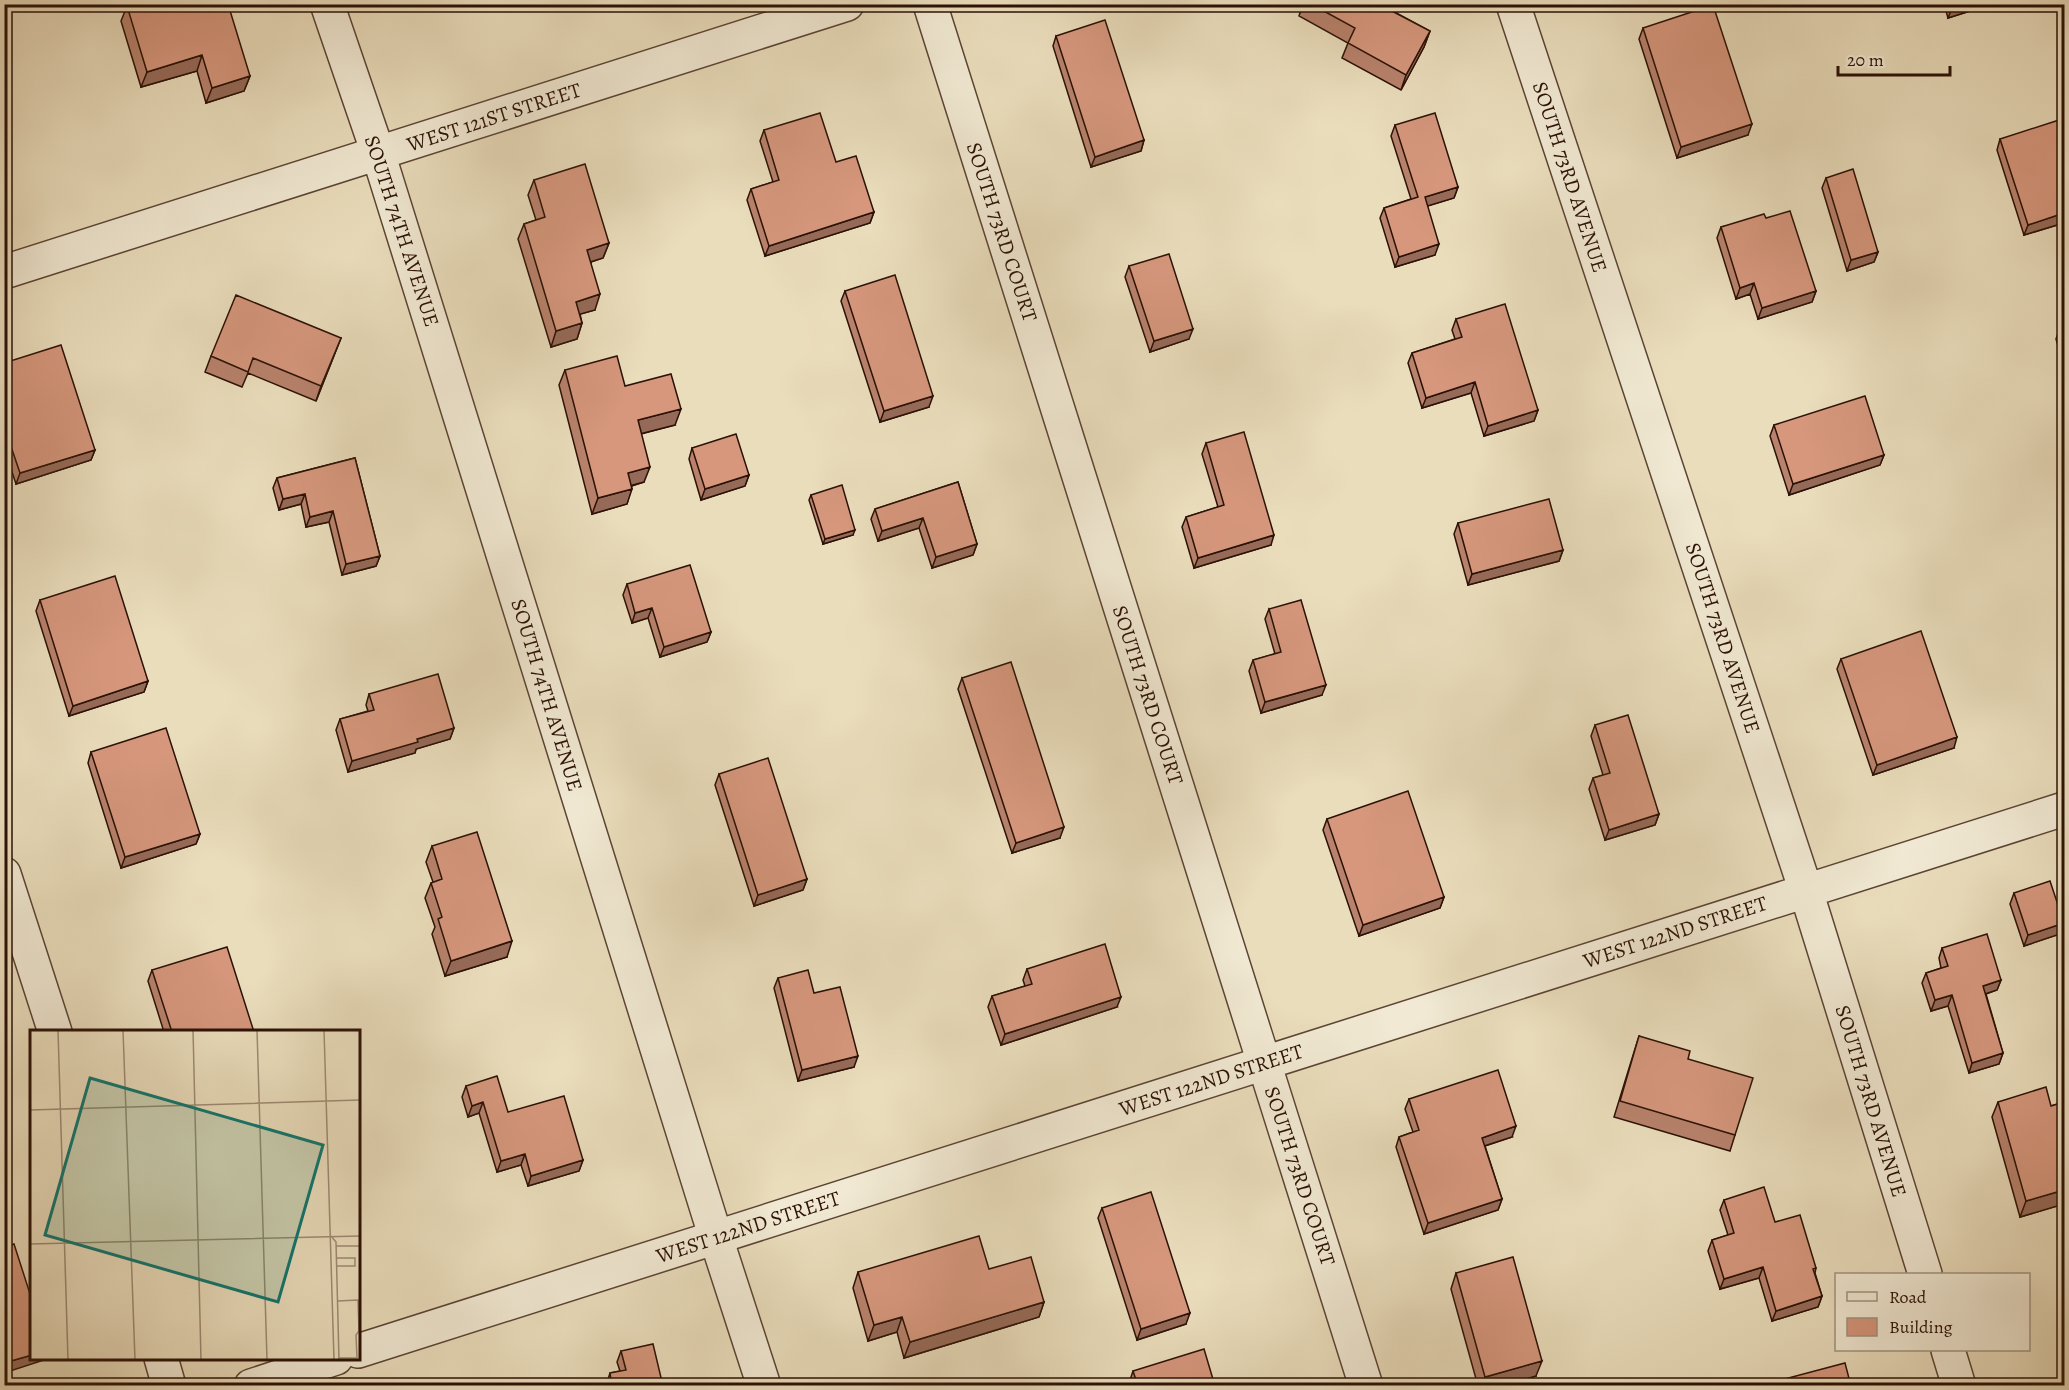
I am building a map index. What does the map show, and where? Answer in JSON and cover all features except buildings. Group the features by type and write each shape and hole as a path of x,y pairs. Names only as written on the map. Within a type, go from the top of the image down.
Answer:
{"street":[{"name":"SOUTH 74TH AVENUE","path":"327,4 378,153 764,1386"},
{"name":"WEST 121ST STREET","path":"4,272 847,4"},
{"name":"SOUTH 73RD COURT","path":"930,4 1366,1386"},
{"name":"SOUTH 73RD AVENUE","path":"1513,4 1806,891 1924,1273"},
{"name":"WEST 122ND STREET","path":"360,1350 2064,809"},
{"path":"4,874 54,1030"},
{"path":"1948,1351 1959,1386"},
{"path":"161,1360 169,1386"},
{"path":"251,1386 333,1360"}]}
